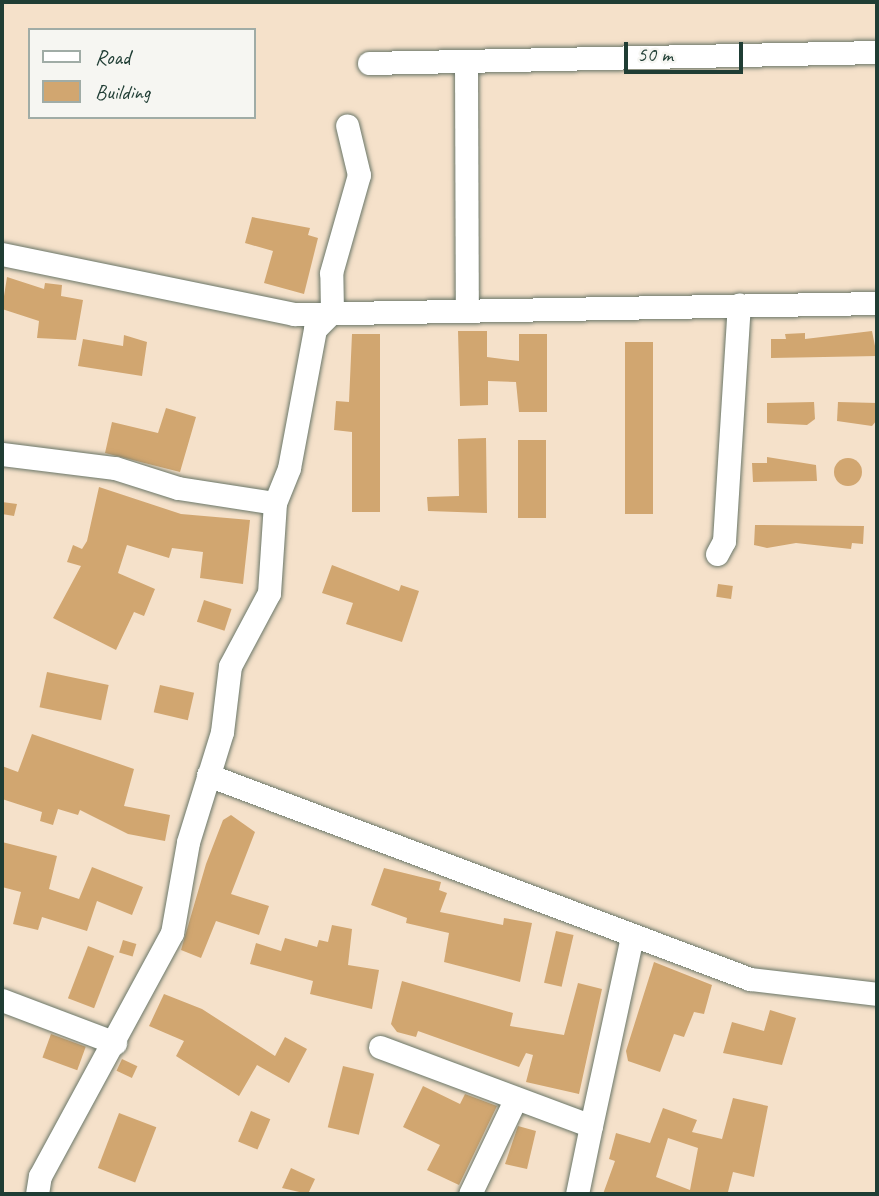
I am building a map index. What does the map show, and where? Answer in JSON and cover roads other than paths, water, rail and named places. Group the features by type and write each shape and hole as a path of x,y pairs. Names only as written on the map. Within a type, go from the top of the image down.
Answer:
{"street":[{"path":"369,63 466,64 877,52"},
{"path":"466,64 467,307"},
{"path":"37,1194 40,1175 115,1043 172,933 188,842 222,732 230,666 269,593 275,503 289,468 315,329 332,312 331,273 359,175 347,125"},
{"path":"2,254 294,314 467,307 877,303"},
{"path":"717,554 724,541 739,304"},
{"path":"2,454 115,468 178,488 275,503"},
{"path":"208,775 632,937 750,979 877,994"},
{"path":"577,1194 632,937"},
{"path":"2,1000 115,1043"},
{"path":"380,1047 591,1126"},
{"path":"470,1194 516,1098"}]}
